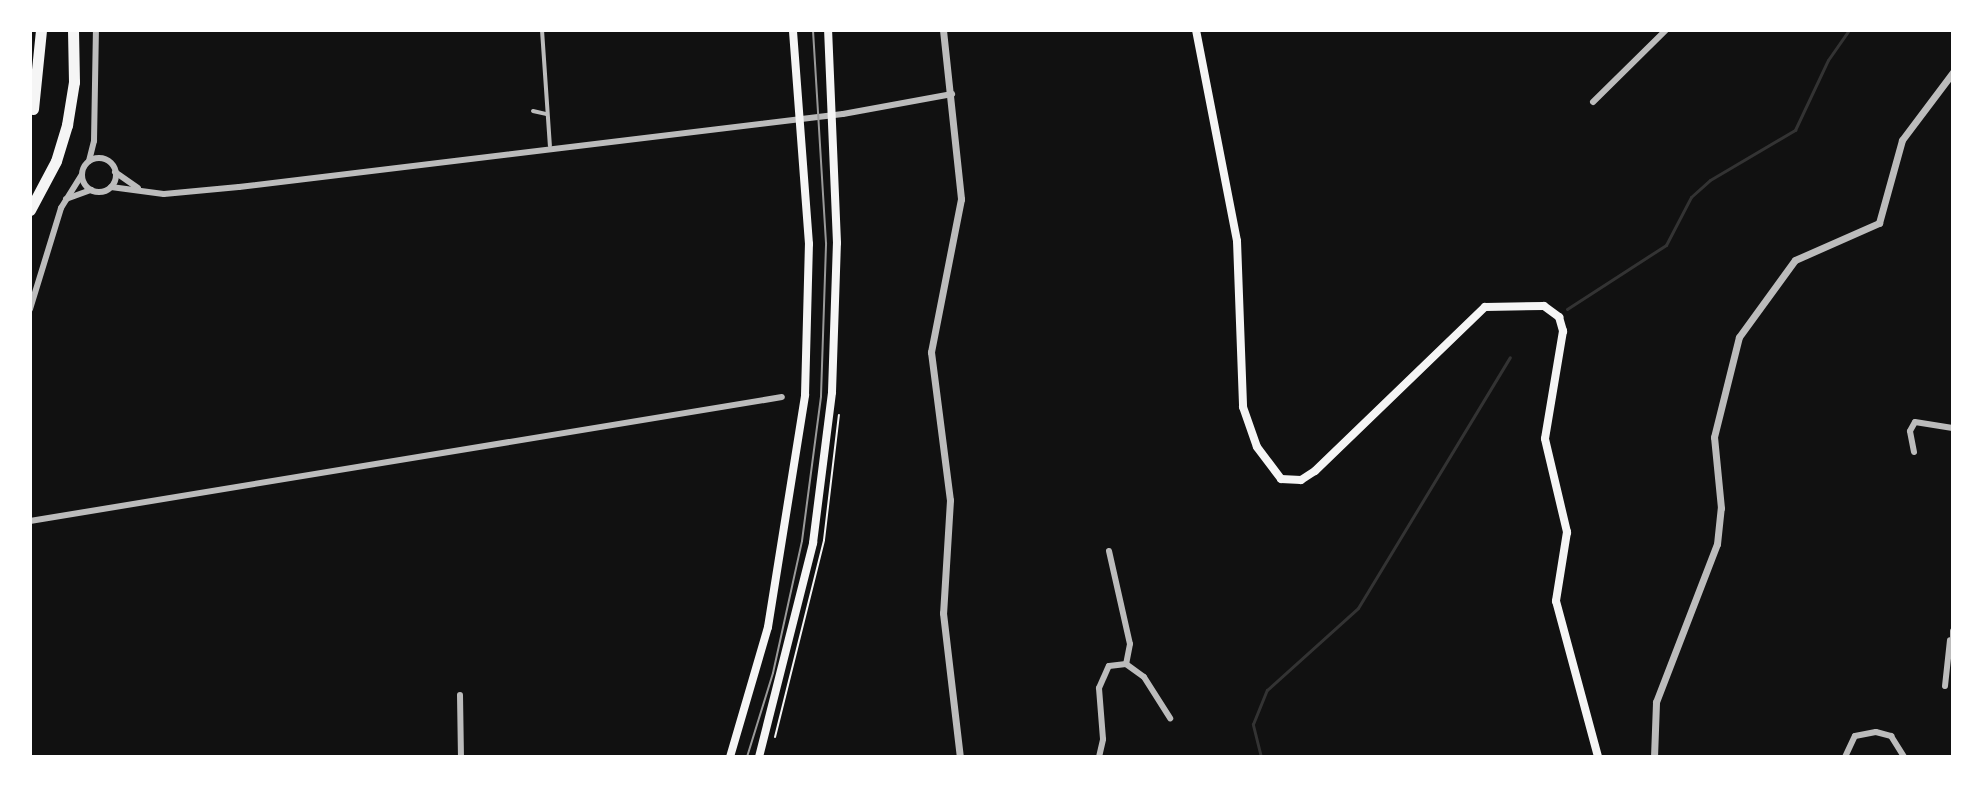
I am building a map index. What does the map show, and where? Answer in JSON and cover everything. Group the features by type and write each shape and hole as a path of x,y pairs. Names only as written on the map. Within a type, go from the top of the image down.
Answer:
{"highway":[{"path":"33,109 41,30"},
{"path":"30,210 56,161 67,125 74,82 73,30"}],"main road":[{"path":"730,757 768,627 801,433 810,295 802,118 793,30"},
{"path":"759,757 794,633 825,462 837,297 828,30"},
{"path":"1196,30 1237,241 1243,407 1257,447 1281,479 1301,480 1315,471 1485,307 1544,306 1559,317 1563,331 1545,439 1567,532 1556,601 1598,757"}],"street":[{"path":"30,309 66,199 89,161 94,141 96,30"},
{"path":"542,30 550,146"},
{"path":"943,30 961,199 931,343 950,500 943,613 960,757"},
{"path":"1593,102 1666,30"},
{"path":"1654,757 1656,702 1717,544 1721,508 1714,437 1739,337 1795,260 1879,223 1902,140 1953,72"},
{"path":"66,199 111,187 195,192 550,146 831,116 952,94"},
{"path":"533,111 547,114"},
{"path":"94,141 115,172 141,189"},
{"path":"89,161 107,160"},
{"path":"111,187 115,172"},
{"path":"82,175 91,190"},
{"path":"30,521 782,397"},
{"path":"1914,452 1910,431 1915,422 1953,428"},
{"path":"1109,551 1130,644 1126,664"},
{"path":"1945,686 1953,631"},
{"path":"1099,757 1102,674 1109,666 1126,664 1144,677 1170,718"},
{"path":"460,695 461,757"},
{"path":"1845,757 1855,736 1876,732 1891,736 1904,757"}],"waterway":[{"path":"1567,309 1666,245 1691,197 1710,180 1795,130 1828,60 1849,30"},
{"path":"1261,757 1253,724 1267,690 1358,608 1510,357"}],"tram line":[{"path":"747,757 773,673 802,541 821,396 826,243 813,30"}]}
